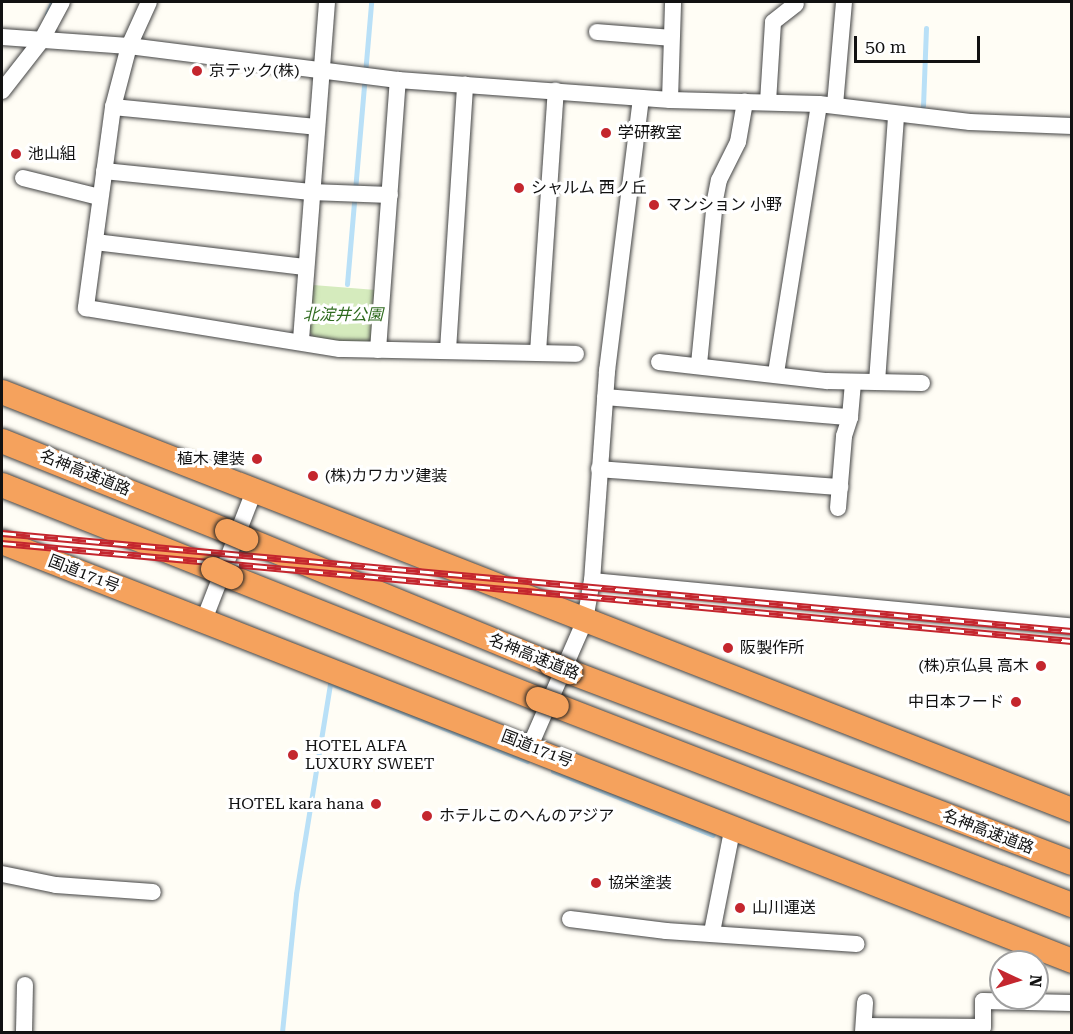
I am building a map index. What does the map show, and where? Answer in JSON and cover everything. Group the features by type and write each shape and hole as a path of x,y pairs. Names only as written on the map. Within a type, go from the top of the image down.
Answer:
{"highway":[{"path":"2,392 1071,810"},
{"name":"名神高速道路","path":"2,441 561,668 1071,863"},
{"path":"2,485 547,703 1071,905"},
{"name":"国道171号","path":"2,542 530,746 1071,961"}],"street":[{"path":"2,91 41,41 62,2"},
{"path":"149,2 129,46 113,107 99,197 86,308 301,340 340,349 576,354"},
{"path":"301,340 327,2"},
{"path":"670,100 673,2"},
{"path":"776,373 827,105 844,2"},
{"path":"768,102 772,21 796,4"},
{"path":"597,32 671,38"},
{"path":"2,37 129,46 398,80 670,100 827,105 896,115 1071,126"},
{"path":"378,350 398,80"},
{"path":"448,350 465,85"},
{"path":"538,352 556,91"},
{"path":"530,746 585,620 592,581 605,397 641,98"},
{"path":"699,364 714,200 719,180 738,142 745,102"},
{"path":"113,107 316,127"},
{"path":"877,382 896,115"},
{"path":"104,171 311,192 390,195"},
{"path":"23,178 99,197"},
{"path":"95,242 305,267"},
{"path":"659,362 699,364 853,382 921,383"},
{"path":"838,508 844,436 850,417 853,382"},
{"path":"605,397 850,417"},
{"path":"599,469 840,487"},
{"path":"204,620 254,490"},
{"path":"592,581 1071,626"},
{"path":"712,932 733,826"},
{"path":"2,874 56,885 153,892"},
{"path":"570,919 666,931 712,932 857,944"},
{"path":"24,1032 25,985"},
{"path":"865,1002 863,1029 982,1027 983,1001 1071,1003"}],"green space":[{"name":"北淀井公園","path":"313,285 376,290 372,346 316,341 309,331"}],"waterway":[{"path":"47,14 52,2"},
{"path":"347,284 371,2"},
{"path":"923,106 926,28"},
{"path":"282,1032 296,894 330,683 527,761"},
{"path":"553,771 713,835"}],"railway":[{"path":"2,533 1072,631"},
{"path":"2,543 1072,641"}],"place":[{"name":"京テック(株)","path":"197,71"},
{"name":"学研教室","path":"606,133"},
{"name":"池山組","path":"16,154"},
{"name":"シャルム 西ノ丘","path":"519,188"},
{"name":"マンション 小野","path":"654,205"},
{"name":"植木 建装","path":"257,459"},
{"name":"(株)カワカツ建装","path":"313,476"},
{"name":"阪製作所","path":"728,648"},
{"name":"(株)京仏具 高木","path":"1041,666"},
{"name":"中日本フード","path":"1016,702"},
{"name":"HOTEL ALFA LUXURY SWEET","path":"293,755"},
{"name":"HOTEL kara hana","path":"376,804"},
{"name":"ホテルこのへんのアジア","path":"427,816"},
{"name":"協栄塗装","path":"596,883"},
{"name":"山川運送","path":"740,908"}]}
